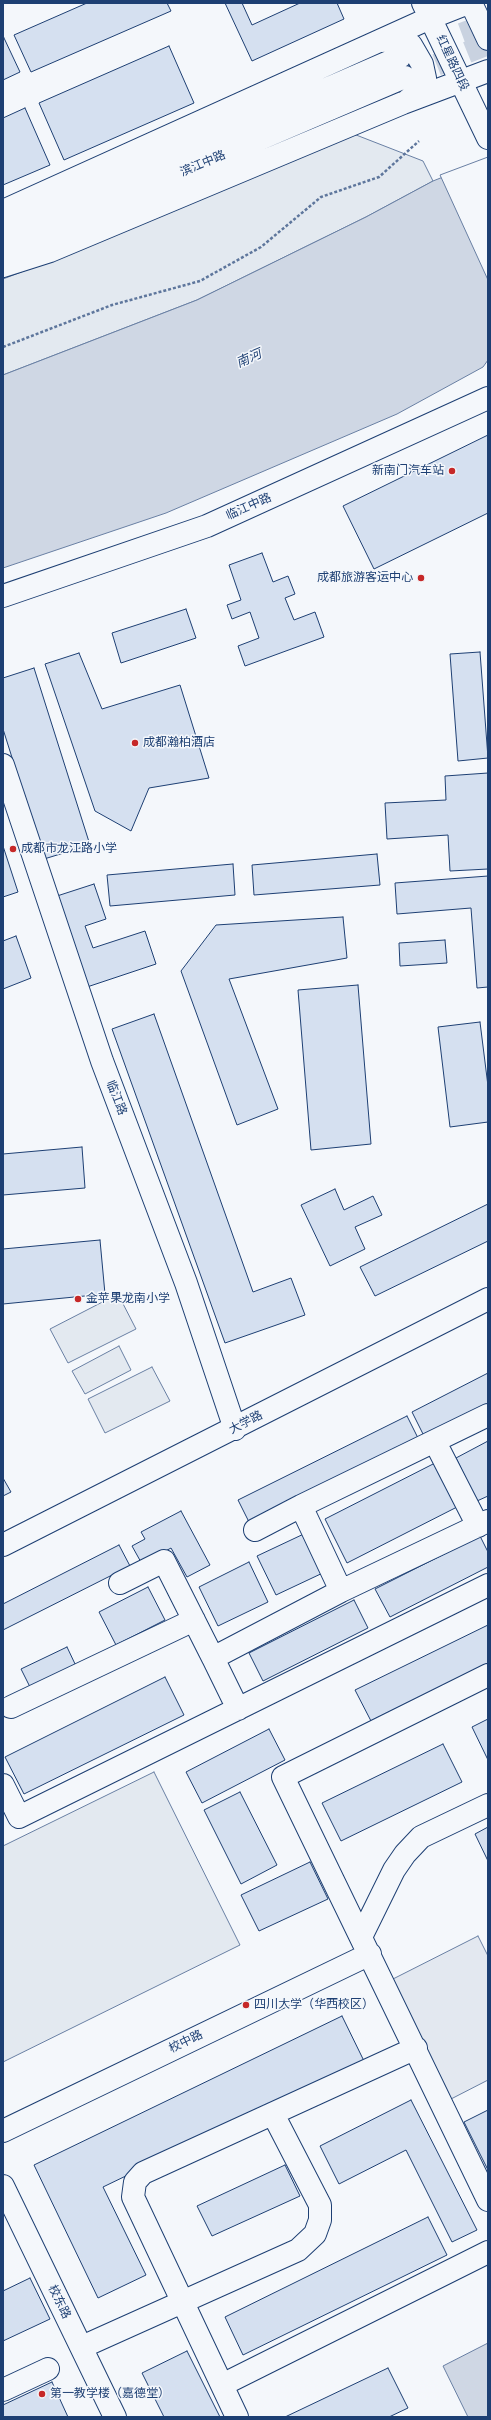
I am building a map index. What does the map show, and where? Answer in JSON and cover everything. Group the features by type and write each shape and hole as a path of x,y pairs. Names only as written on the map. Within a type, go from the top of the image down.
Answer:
{"main road":[{"path":"3,211 380,41 427,10 469,3 488,39"},
{"name":"红星路四段","path":"427,10 484,131"},
{"path":"380,41 400,39 411,45 422,64 425,78 421,90 404,103"},
{"name":"滨江中路","path":"3,229 403,67 3,252"},
{"path":"3,266 50,251 404,103 488,71"},
{"name":"临江中路","path":"3,596 207,526 488,398"},
{"name":"临江路","path":"3,765 102,1061 186,1283 235,1429"},
{"name":"大学路","path":"3,1545 235,1429 488,1299"},
{"path":"255,1530 488,1415"},
{"path":"213,1658 341,1591 483,1524 435,1442"},
{"path":"301,1506 341,1591"},
{"path":"120,1583 164,1561 238,1709"},
{"path":"3,1785 11,1821 488,1585"},
{"path":"11,1708 194,1620"},
{"path":"488,1675 283,1776 416,2048 488,2200"},
{"path":"366,1945 394,1870 405,1854 420,1837 488,1805"},
{"name":"校中路","path":"3,2131 366,1945"},
{"path":"237,2417 182,2303 133,2196 135,2182 143,2173 416,2048"},
{"path":"82,2348 298,2250 315,2234 320,2220 320,2205 273,2114"},
{"name":"校东路","path":"3,2186 115,2417"},
{"path":"222,2386 488,2252"},
{"path":"3,2390 48,2370"}],"path":[{"path":"3,347 112,305 200,281 261,247 321,198 379,177 419,141"}],"shaded area":[{"path":"351,133 423,161 433,181 366,217 197,300 3,375 3,279 76,251"},
{"path":"118,1294 136,1329 68,1363 50,1329"},
{"path":"119,1346 131,1370 85,1394 72,1371"},
{"path":"152,1367 170,1401 105,1433 88,1399"},
{"path":"154,1772 240,1945 3,2062 3,1846"},
{"path":"478,1936 488,1956 488,2080 451,2099 391,1980"}],"water":[{"name":"南河","path":"488,159 488,360 483,367 397,414 166,513 3,568 3,375 197,300 366,217 433,181"},
{"path":"488,2343 488,2417 468,2417 443,2366"}],"pier":[{"path":"488,157 488,280 440,175"}],"building":[{"path":"87,3 167,3 171,11 31,72 14,35"},
{"path":"225,3 242,3 252,25 300,3 337,3 344,19 252,61"},
{"path":"4,38 20,72 3,80 3,39"},
{"path":"169,46 194,103 64,160 39,103"},
{"path":"25,108 50,165 3,185 3,118"},
{"name":"新南门汽车站","path":"488,435 488,513 374,569 343,506"},
{"path":"262,553 273,582 288,576 295,594 285,598 294,620 315,612 324,637 245,666 238,646 259,638 250,612 232,619 227,605 241,600 229,565"},
{"path":"186,609 196,638 121,663 112,633"},
{"path":"480,652 488,758 458,761 450,654"},
{"name":"成都瀚柏酒店","path":"79,653 102,709 180,685 209,778 149,788 131,831 95,811 45,664"},
{"path":"34,668 90,845 44,859 3,729 3,678"},
{"path":"488,773 488,869 450,871 448,835 387,839 385,803 446,800 445,776"},
{"path":"3,846 18,892 3,897"},
{"path":"377,854 380,885 254,895 252,865"},
{"path":"233,864 235,895 110,906 107,875"},
{"path":"488,876 488,987 477,988 471,908 397,914 395,883"},
{"path":"94,884 106,919 85,926 93,948 145,931 156,964 87,987 57,896"},
{"path":"343,917 347,958 229,979 278,1109 237,1125 181,971 216,925"},
{"path":"16,936 31,978 3,989 3,941"},
{"path":"445,940 447,963 400,966 399,943"},
{"path":"358,985 371,1144 311,1150 298,990"},
{"path":"154,1014 253,1292 291,1278 305,1315 225,1343 112,1029"},
{"path":"480,1022 488,1086 488,1122 450,1127 438,1027"},
{"path":"82,1147 85,1188 3,1195 3,1154"},
{"path":"335,1189 344,1210 373,1196 382,1215 355,1227 365,1249 330,1266 301,1205"},
{"path":"488,1204 488,1241 375,1296 360,1267"},
{"path":"100,1240 105,1294 3,1304 3,1249"},
{"path":"488,1373 488,1406 425,1438 412,1412"},
{"path":"407,1416 420,1442 251,1526 238,1500"},
{"path":"488,1441 488,1496 477,1501 456,1458"},
{"path":"437,1462 459,1506 347,1563 325,1519"},
{"path":"3,1478 11,1492 3,1496"},
{"path":"181,1511 210,1565 187,1577 171,1548 142,1564 132,1546 145,1539 141,1532"},
{"path":"308,1532 327,1571 276,1595 257,1556"},
{"path":"480,1536 488,1552 488,1567 390,1617 375,1589"},
{"path":"119,1545 130,1566 3,1630 3,1604"},
{"path":"249,1562 268,1602 218,1626 199,1587"},
{"path":"148,1587 165,1620 116,1645 99,1612"},
{"path":"354,1600 368,1628 263,1681 249,1653"},
{"path":"488,1625 488,1663 371,1721 355,1690"},
{"path":"67,1647 76,1666 30,1687 21,1669"},
{"path":"165,1677 184,1715 24,1794 5,1757"},
{"path":"488,1719 488,1760 472,1727"},
{"path":"269,1729 285,1760 202,1803 186,1772"},
{"path":"443,1744 462,1782 341,1841 322,1803"},
{"path":"240,1792 277,1865 241,1884 204,1810"},
{"path":"488,1827 488,1861 475,1834"},
{"path":"310,1862 328,1899 259,1931 241,1895"},
{"path":"342,2016 364,2061 103,2187 146,2275 98,2298 34,2165"},
{"path":"411,2100 477,2230 452,2242 406,2150 339,2184 320,2146"},
{"path":"488,2110 488,2170 464,2122"},
{"path":"285,2165 300,2196 212,2236 197,2206"},
{"path":"428,2217 447,2255 243,2355 225,2317"},
{"path":"30,2278 50,2319 3,2341 3,2291"},
{"path":"187,2351 220,2417 164,2417 142,2373"},
{"path":"388,2368 408,2408 389,2417 285,2417"},
{"name":"第一教学楼（嘉德堂）","path":"52,2382 68,2417 3,2417 3,2405"}],"tunnel":[{"path":"400,57 488,24"},
{"path":"406,77 488,44"}],"place":[{"name":"新南门汽车站","path":"452,471"},
{"name":"成都旅游客运中心","path":"421,578"},
{"name":"成都瀚柏酒店","path":"135,743"},
{"name":"成都市龙江路小学","path":"13,849"},
{"name":"金苹果龙南小学","path":"78,1299"},
{"name":"四川大学（华西校区）","path":"246,2005"},
{"name":"第一教学楼（嘉德堂）","path":"42,2394"}]}
